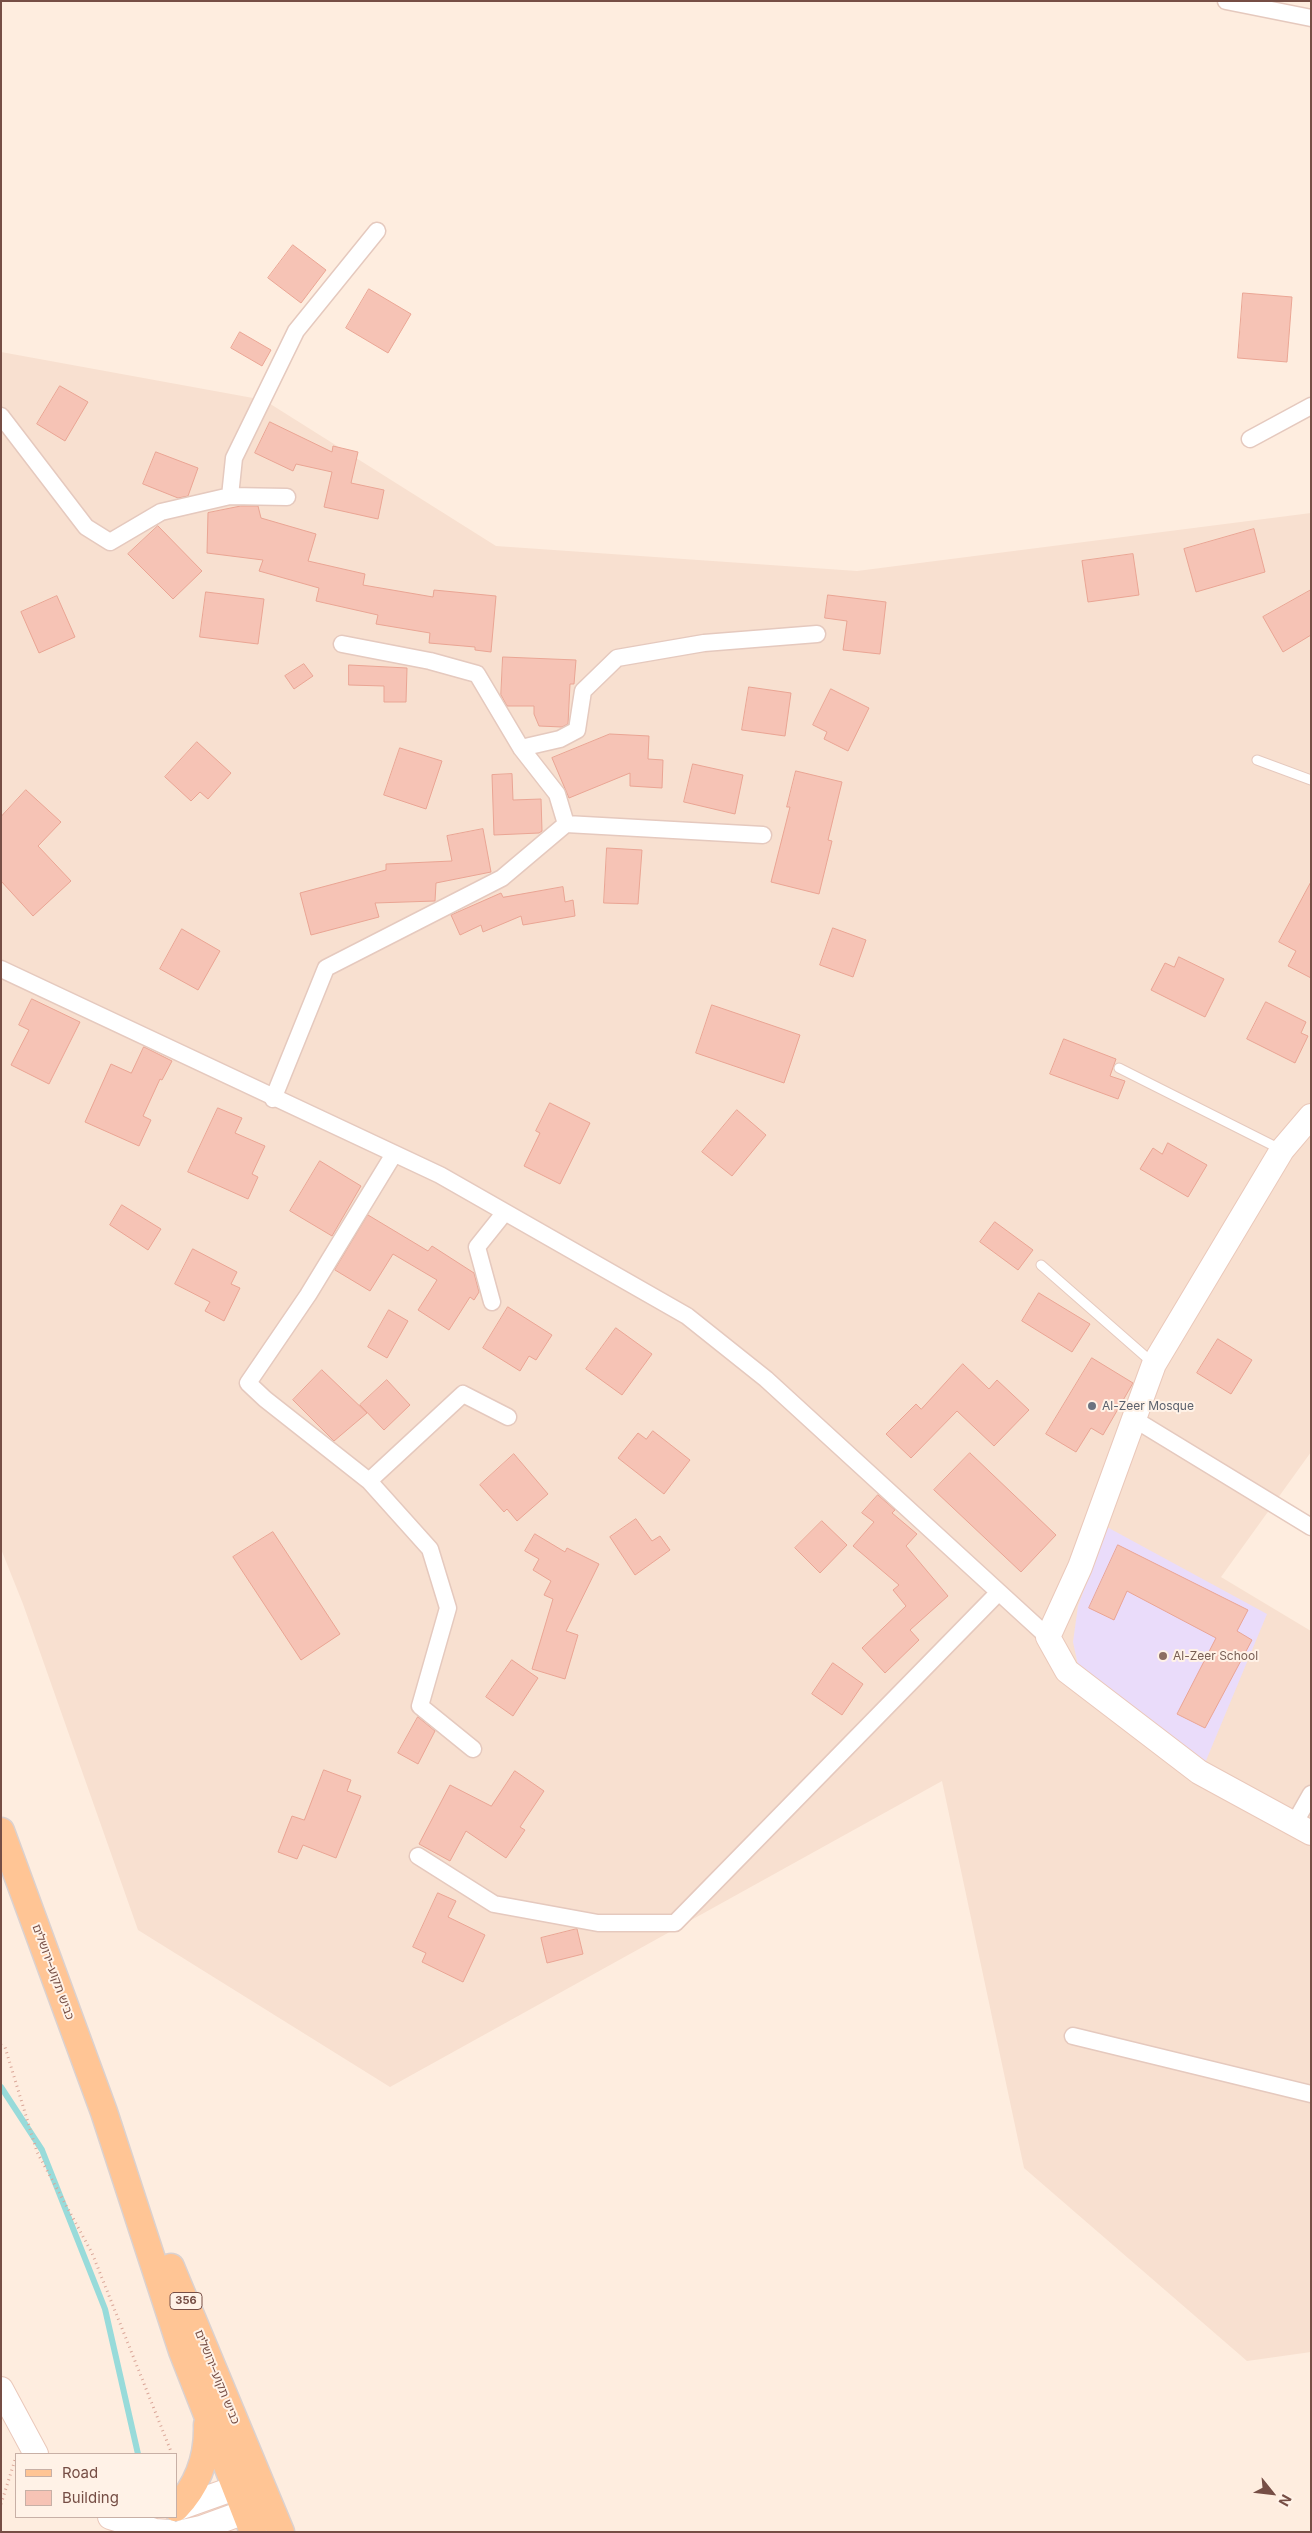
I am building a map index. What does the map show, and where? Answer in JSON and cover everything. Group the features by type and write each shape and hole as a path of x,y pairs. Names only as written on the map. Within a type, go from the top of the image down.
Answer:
{"main road":[{"name":"כביש תקוע–ירושלים","path":"1,1831 104,2112 182,2351 249,2522"},
{"name":"כביש תקוע–ירושלים","path":"104,2112 192,2315 281,2532"},
{"path":"178,2506 190,2494 199,2477 208,2439 207,2414"}],"street":[{"path":"1226,1 1311,18"},
{"path":"230,496 234,458 296,331 377,231"},
{"path":"1250,439 1311,406"},
{"path":"1,416 86,527 110,542 161,512 230,496 287,497"},
{"path":"521,748 560,738 577,730 583,690 617,658 704,643 817,634"},
{"path":"342,644 430,661 477,674 521,748 557,794 566,824"},
{"path":"273,1099 326,968 502,878 566,824 763,835"},
{"path":"1,969 273,1099 440,1175 687,1316 766,1379 1000,1592 1048,1637 1067,1671 1199,1772 1302,1829 1311,1794"},
{"path":"1048,1637 1080,1567 1154,1364 1282,1150 1311,1116"},
{"path":"394,1154 308,1295 248,1383 265,1399 369,1482 430,1549 448,1608 420,1706 473,1749"},
{"path":"492,1302 477,1247 505,1212"},
{"path":"369,1482 463,1394 508,1417"},
{"path":"1134,1419 1311,1527"},
{"path":"418,1856 494,1904 598,1923 675,1923 1000,1592"},
{"path":"1073,2036 1311,2094"},
{"path":"1,2389 35,2453"},
{"path":"178,2507 235,2488 264,2491 249,2522 183,2532"},
{"path":"118,2520 140,2518"},
{"path":"118,2520 155,2531 169,2532"}],"lane":[{"path":"1257,760 1311,780"},
{"path":"1119,1068 1282,1150"},
{"path":"1041,1264 1154,1364"}],"path":[{"path":"1,2045 5,2047 37,2152 92,2253 172,2453"},
{"path":"2,2502 15,2459"}],"shaded area":[{"path":"1,352 264,400 496,546 857,571 1311,513 1311,1452 1221,1577 1311,1631 1311,2352 1247,2361 1024,2168 942,1781 390,2087 138,1930 23,1604 1,1549"},
{"name":"Al-Zeer School","path":"1107,1527 1267,1614 1205,1763 1079,1670 1073,1642 1078,1606"}],"building":[{"path":"293,245 326,270 301,303 268,278"},
{"path":"369,289 411,314 388,353 346,328"},
{"path":"1243,293 1292,297 1287,362 1238,358"},
{"path":"240,332 271,350 262,366 231,348"},
{"path":"60,386 88,402 65,441 37,424"},
{"path":"270,422 332,452 333,446 358,452 351,483 384,490 378,519 324,507 332,472 296,464 293,471 255,453"},
{"path":"156,452 198,468 188,496 178,498 143,484"},
{"path":"241,506 258,506 261,518 316,534 308,561 365,574 363,585 433,597 434,590 496,596 491,652 475,650 475,647 429,643 430,633 376,624 378,615 316,601 319,588 259,571 263,560 207,553 208,513"},
{"path":"158,526 202,571 173,599 128,554"},
{"path":"1254,529 1265,572 1196,592 1184,549"},
{"path":"1133,554 1139,595 1088,602 1082,561"},
{"path":"1311,590 1311,635 1283,652 1263,617"},
{"path":"206,592 264,599 258,644 200,637"},
{"path":"828,595 886,602 880,654 843,650 847,621 825,618"},
{"path":"57,596 75,637 39,653 21,612"},
{"path":"503,657 576,660 574,684 570,684 568,724 562,727 539,726 534,714 534,706 507,706 501,695"},
{"path":"304,664 313,676 294,689 285,676"},
{"path":"349,665 407,668 406,702 384,702 384,686 349,685"},
{"path":"749,687 791,693 785,736 742,730"},
{"path":"831,689 869,708 848,751 824,739 827,732 813,725"},
{"path":"610,734 649,736 648,759 663,760 662,788 630,786 630,773 569,798 552,758"},
{"path":"197,742 231,773 208,799 200,792 191,801 165,777"},
{"path":"400,748 442,761 426,809 384,795"},
{"path":"693,764 743,775 735,814 684,802"},
{"path":"796,771 842,782 828,840 832,841 819,894 771,882 790,807 787,807"},
{"path":"512,774 513,800 541,799 542,831 539,833 494,835 492,775"},
{"path":"26,790 61,822 38,846 71,881 33,916 1,881 1,817"},
{"path":"483,829 491,872 436,883 435,901 375,903 379,917 311,935 300,893 386,870 386,864 452,861 447,836"},
{"path":"607,848 642,850 638,904 604,903"},
{"path":"1311,882 1311,978 1288,966 1296,951 1279,942"},
{"path":"563,887 565,902 573,900 575,916 523,925 521,916 483,932 481,925 460,935 451,915 501,893 503,897"},
{"path":"833,928 866,940 853,977 820,965"},
{"path":"182,929 220,951 198,990 160,969"},
{"path":"1179,957 1224,979 1205,1017 1151,990 1165,963 1174,967"},
{"path":"32,999 80,1022 49,1084 11,1065 29,1030 19,1025"},
{"path":"1266,1002 1306,1022 1301,1033 1308,1036 1295,1063 1247,1039"},
{"path":"712,1005 800,1035 784,1083 696,1053"},
{"path":"1064,1039 1116,1059 1110,1076 1125,1081 1118,1099 1050,1074"},
{"path":"144,1047 172,1061 162,1080 160,1079 143,1116 151,1120 139,1146 85,1122 111,1064 131,1073"},
{"path":"550,1103 590,1123 560,1184 524,1166 540,1133 536,1131"},
{"path":"218,1108 242,1118 235,1133 265,1146 252,1174 258,1177 248,1199 188,1172"},
{"path":"737,1110 766,1135 732,1176 702,1152"},
{"path":"1168,1143 1207,1165 1188,1197 1140,1169 1153,1148 1162,1154"},
{"path":"320,1161 361,1186 332,1236 290,1211"},
{"path":"122,1205 161,1229 148,1250 110,1225"},
{"path":"368,1215 428,1251 432,1246 474,1273 479,1292 474,1300 470,1297 449,1330 418,1310 437,1280 393,1254 370,1291 335,1270"},
{"path":"995,1222 1033,1250 1018,1270 980,1242"},
{"path":"193,1249 237,1272 231,1284 240,1288 224,1321 205,1311 210,1302 175,1284"},
{"path":"1039,1293 1090,1324 1072,1352 1022,1321"},
{"path":"508,1307 552,1335 536,1360 529,1356 520,1371 483,1348"},
{"path":"389,1310 408,1321 387,1358 368,1347"},
{"path":"616,1328 652,1354 622,1395 586,1369"},
{"path":"1218,1339 1252,1360 1231,1394 1197,1373"},
{"name":"Al-Zeer Mosque","path":"1092,1358 1133,1383 1103,1435 1091,1428 1076,1452 1046,1434"},
{"path":"963,1364 989,1389 997,1380 1029,1410 994,1446 957,1411 911,1458 886,1434 916,1404 921,1409"},
{"path":"322,1370 367,1413 334,1441 293,1400"},
{"path":"387,1380 410,1405 384,1430 360,1405"},
{"path":"653,1431 690,1460 664,1494 618,1458 638,1433 646,1439"},
{"path":"970,1453 1056,1535 1021,1572 934,1490"},
{"path":"514,1454 548,1494 517,1521 507,1509 504,1512 480,1485"},
{"path":"878,1495 895,1510 892,1513 917,1534 906,1546 948,1596 910,1630 919,1640 885,1673 862,1648 906,1606 893,1590 899,1585 853,1546 874,1522 862,1513"},
{"path":"636,1519 652,1541 660,1536 670,1550 635,1575 610,1537"},
{"path":"822,1521 847,1545 820,1573 795,1548"},
{"path":"273,1532 340,1634 301,1660 233,1557"},
{"path":"535,1534 565,1552 567,1548 599,1564 566,1631 578,1635 565,1679 532,1669 553,1599 544,1595 551,1581 533,1570 539,1559 525,1551"},
{"path":"1118,1545 1248,1610 1237,1631 1252,1640 1205,1728 1177,1714 1216,1638 1127,1591 1114,1620 1089,1608"},
{"path":"512,1660 538,1678 513,1716 486,1697"},
{"path":"833,1663 863,1684 842,1715 812,1694"},
{"path":"418,1717 435,1731 418,1764 398,1753"},
{"path":"324,1770 351,1780 347,1791 361,1796 336,1858 303,1845 297,1859 278,1852 292,1816 304,1820"},
{"path":"515,1771 544,1791 520,1827 525,1830 506,1858 466,1831 450,1861 419,1844 450,1785 491,1806"},
{"path":"438,1893 456,1901 448,1917 485,1935 463,1982 422,1962 426,1953 413,1947"},
{"path":"577,1929 583,1954 547,1963 541,1938"}],"waterway":[{"path":"1,2087 42,2150 105,2309 138,2453"}],"place":[{"name":"Al-Zeer Mosque","path":"1092,1406"},
{"name":"Al-Zeer School","path":"1163,1656"}]}
